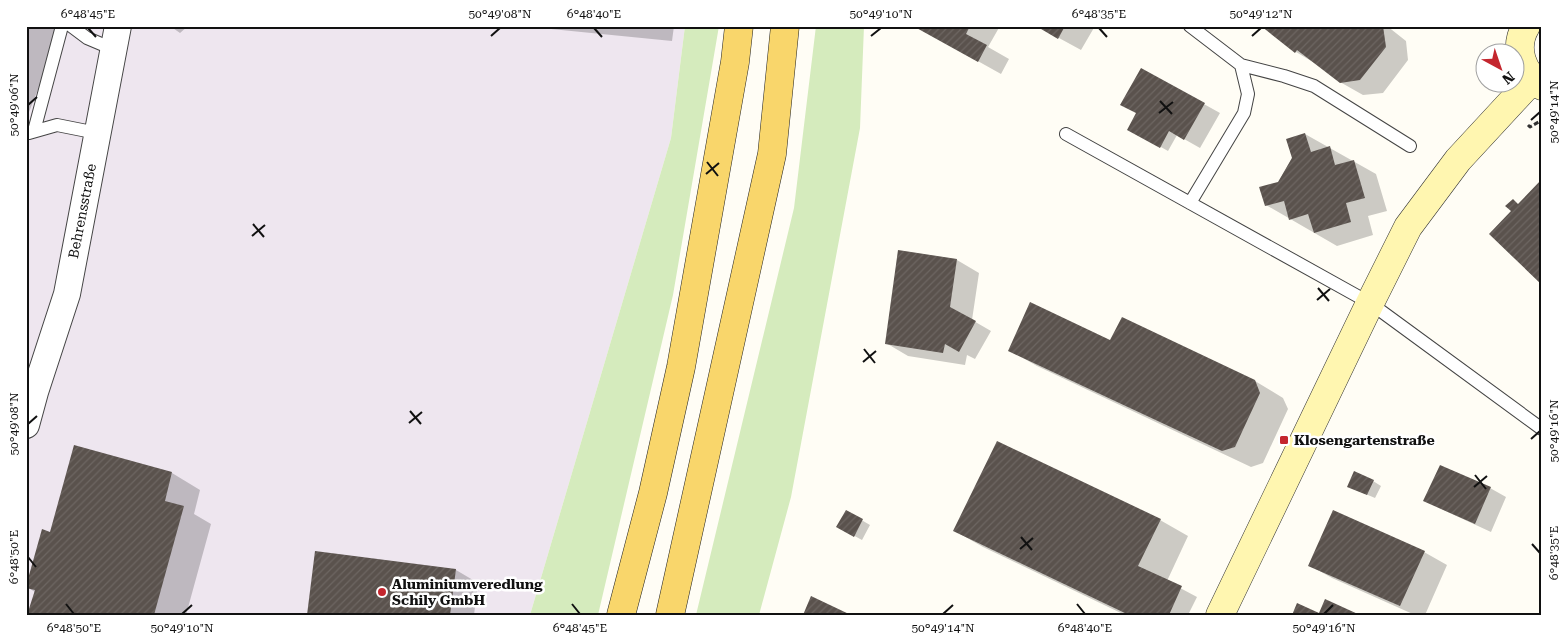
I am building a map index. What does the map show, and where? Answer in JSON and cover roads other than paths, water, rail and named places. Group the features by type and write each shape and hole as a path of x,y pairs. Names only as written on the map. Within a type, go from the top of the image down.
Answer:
{"main road":[{"path":"621,615 653,493 681,367 735,62 739,26"},
{"path":"670,615 772,154 784,26"},
{"path":"1220,615 1408,228 1458,160 1537,83 1523,66 1519,50 1522,33 1526,26"}],"street":[{"name":"Behrensstraße","path":"26,425 31,391 66,294 116,38"}],"lane":[{"path":"30,132 62,26"},
{"path":"70,26 87,38 116,38"},
{"path":"1190,26 1241,65 1314,86 1410,146"},
{"path":"1190,202 1244,113 1248,94 1241,65"},
{"path":"30,132 57,125 97,133"},
{"path":"1066,134 1370,303 1542,429"}],"place":[{"name":"Klosengartenstraße","path":"1284,440"},
{"name":"Aluminiumveredlung Schily GmbH","path":"382,592"}]}
